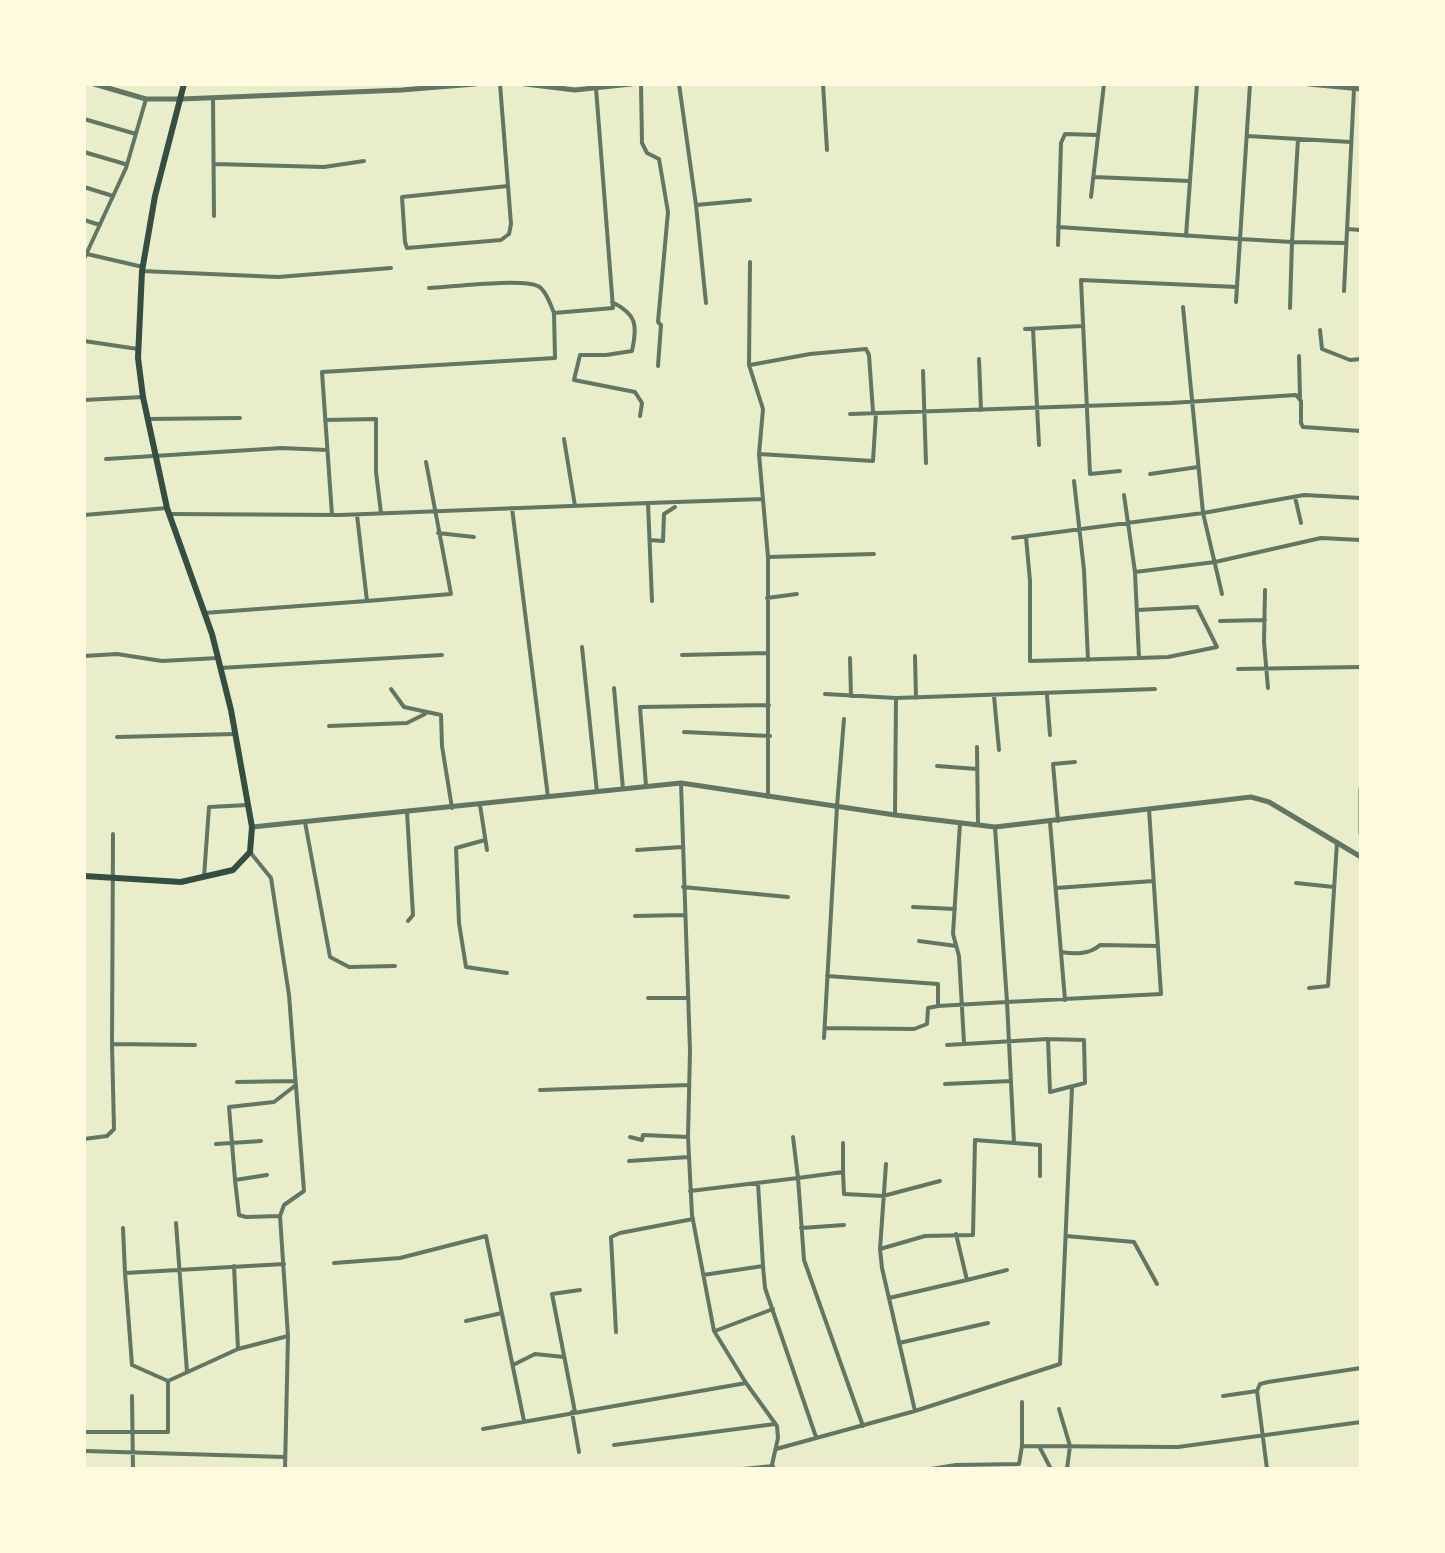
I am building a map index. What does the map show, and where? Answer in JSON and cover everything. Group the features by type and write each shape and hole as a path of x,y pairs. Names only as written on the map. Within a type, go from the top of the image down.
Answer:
{"main road":[{"path":"84,876 181,882 233,870 250,852 252,827 235,734 218,658 168,511 147,419 138,349 142,269 155,196 184,84"}],"street":[{"path":"94,84 146,99 475,84"},
{"path":"500,84 508,186 509,234 501,240 407,248 402,197 508,186"},
{"path":"525,84 575,90 631,84"},
{"path":"641,84 642,143 647,153 659,159 668,212 658,322 661,325 658,366"},
{"path":"679,84 706,303"},
{"path":"823,84 827,150"},
{"path":"1091,197 1104,84"},
{"path":"1186,236 1197,84"},
{"path":"1236,302 1250,84"},
{"path":"1309,84 1357,89 1351,142 1344,291"},
{"path":"554,313 613,308 593,87"},
{"path":"213,98 214,216"},
{"path":"146,99 113,196 86,254 142,269 278,277 391,268"},
{"path":"84,119 136,134"},
{"path":"1058,245 1061,143 1065,134 1098,135"},
{"path":"1247,136 1351,142"},
{"path":"1290,308 1298,139"},
{"path":"84,152 125,164"},
{"path":"215,164 324,167 364,161"},
{"path":"1094,177 1190,181"},
{"path":"84,187 113,196"},
{"path":"696,205 750,200"},
{"path":"84,220 100,225"},
{"path":"1058,227 1346,243"},
{"path":"1347,229 1361,230"},
{"path":"750,262 749,365 763,409 759,454 768,557 768,797"},
{"path":"1120,471 1090,474 1081,280 1237,287"},
{"path":"332,515 322,372 555,358 554,313 538,286 429,288"},
{"path":"612,302 629,310 633,319 632,351 580,355 574,380 635,392 642,403 640,416"},
{"path":"1183,307 1203,513 1222,594"},
{"path":"1025,329 1082,326"},
{"path":"1033,329 1039,445"},
{"path":"1320,330 1322,349 1350,360 1361,359"},
{"path":"84,341 138,349"},
{"path":"749,365 810,354 866,349 869,355 874,412 873,461 759,454"},
{"path":"1299,356 1303,427 1361,431"},
{"path":"979,359 981,410"},
{"path":"923,371 926,463"},
{"path":"850,414 1190,402 1296,395 1300,398"},
{"path":"84,400 143,397"},
{"path":"147,419 240,418"},
{"path":"325,420 376,419 376,472 381,514"},
{"path":"564,439 575,506"},
{"path":"106,459 282,448 327,450"},
{"path":"204,613 451,594 426,462"},
{"path":"1150,474 1198,467"},
{"path":"1074,481 1088,660"},
{"path":"1124,495 1135,572 1139,658"},
{"path":"1295,497 1301,523"},
{"path":"1013,538 1203,513 1295,497 1361,498"},
{"path":"84,515 168,511 357,515 763,499"},
{"path":"648,503 652,601"},
{"path":"650,540 663,541 664,514 675,507"},
{"path":"512,508 548,797"},
{"path":"357,515 367,601"},
{"path":"438,533 474,537"},
{"path":"1026,537 1030,581 1030,661 1168,657 1217,647 1197,607 1137,610"},
{"path":"1135,572 1215,562 1321,538 1361,540"},
{"path":"768,557 874,554"},
{"path":"1265,590 1268,688"},
{"path":"767,598 797,594"},
{"path":"1220,621 1265,620"},
{"path":"582,647 597,792"},
{"path":"682,655 767,653"},
{"path":"84,656 117,654 162,661 218,658"},
{"path":"220,668 442,655"},
{"path":"915,656 916,698"},
{"path":"850,658 851,696"},
{"path":"1238,669 1361,667"},
{"path":"614,688 623,789"},
{"path":"391,689 404,707 441,715 442,746 452,808"},
{"path":"825,694 916,698 1155,689"},
{"path":"1047,695 1050,735"},
{"path":"994,696 999,750"},
{"path":"895,815 896,698"},
{"path":"646,786 640,707 769,705"},
{"path":"329,726 407,723 427,712"},
{"path":"824,1038 844,719"},
{"path":"684,732 770,736"},
{"path":"117,737 235,734"},
{"path":"977,747 978,825"},
{"path":"1058,821 1053,764 1075,762"},
{"path":"937,766 977,769"},
{"path":"681,783 688,998 688,1137 693,1219 714,1331 775,1424 778,1438 772,1467 743,1469"},
{"path":"252,827 681,783 995,827 1251,797 1269,802 1361,857"},
{"path":"1361,789 1361,833"},
{"path":"204,877 209,807 248,805"},
{"path":"480,805 487,850"},
{"path":"825,1028 914,1029 927,1024 928,1008 938,1006 1161,994 1149,809"},
{"path":"407,812 413,915 408,921"},
{"path":"305,822 330,957 349,967 395,966"},
{"path":"1050,822 1065,1000"},
{"path":"960,823 953,934 959,956 964,1043"},
{"path":"995,827 1014,1143"},
{"path":"84,1139 107,1136 114,1129 113,834"},
{"path":"485,840 456,848 459,923 466,967 507,973"},
{"path":"1309,988 1328,986 1337,842"},
{"path":"637,850 682,847"},
{"path":"250,852 271,878 289,995 304,1191 284,1205 280,1216 288,1336 285,1469"},
{"path":"1056,889 1153,881"},
{"path":"1296,883 1334,887"},
{"path":"683,887 788,897"},
{"path":"913,907 955,909"},
{"path":"635,916 684,915"},
{"path":"919,941 956,946"},
{"path":"1061,952 1077,954 1094,950 1100,945 1158,946"},
{"path":"827,976 938,984 938,1006"},
{"path":"648,998 688,998"},
{"path":"947,1045 1048,1039 1084,1040 1085,1083 1050,1092 1048,1039"},
{"path":"112,1044 195,1045"},
{"path":"945,1084 1011,1081"},
{"path":"237,1082 296,1083"},
{"path":"280,1216 239,1215 229,1107 274,1102 296,1083"},
{"path":"540,1090 689,1085"},
{"path":"776,1449 915,1411 1060,1364 1072,1088"},
{"path":"630,1137 642,1140 643,1135 688,1137"},
{"path":"793,1137 804,1260 863,1426"},
{"path":"880,1249 925,1236 973,1235 975,1140 1040,1145 1040,1176"},
{"path":"216,1144 261,1141"},
{"path":"843,1143 844,1194 883,1196 940,1181"},
{"path":"629,1161 689,1157"},
{"path":"886,1164 880,1249 915,1411"},
{"path":"690,1191 843,1172"},
{"path":"235,1180 267,1175"},
{"path":"758,1183 765,1288 816,1437"},
{"path":"616,1332 611,1237 693,1219"},
{"path":"176,1223 187,1372"},
{"path":"801,1228 844,1225"},
{"path":"123,1228 132,1365 168,1381 238,1349 288,1336"},
{"path":"956,1234 967,1280"},
{"path":"334,1263 400,1258 486,1236 524,1421"},
{"path":"1066,1236 1134,1242 1157,1284"},
{"path":"125,1273 284,1264"},
{"path":"234,1266 238,1349"},
{"path":"703,1275 763,1266"},
{"path":"889,1298 1007,1270"},
{"path":"579,1452 552,1294 580,1290"},
{"path":"714,1331 773,1309"},
{"path":"466,1321 502,1313"},
{"path":"899,1343 988,1323"},
{"path":"512,1365 535,1354 564,1357"},
{"path":"1267,1469 1257,1391 1260,1384 1361,1368"},
{"path":"84,1432 168,1432 168,1381"},
{"path":"483,1429 746,1383"},
{"path":"1223,1396 1257,1391"},
{"path":"132,1396 133,1469"},
{"path":"931,1469 956,1465 1019,1464 1022,1402"},
{"path":"1059,1409 1070,1446 1067,1469"},
{"path":"1022,1446 1178,1447 1361,1422"},
{"path":"614,1445 775,1424"},
{"path":"1039,1446 1051,1469"},
{"path":"85,1451 285,1457"}]}
